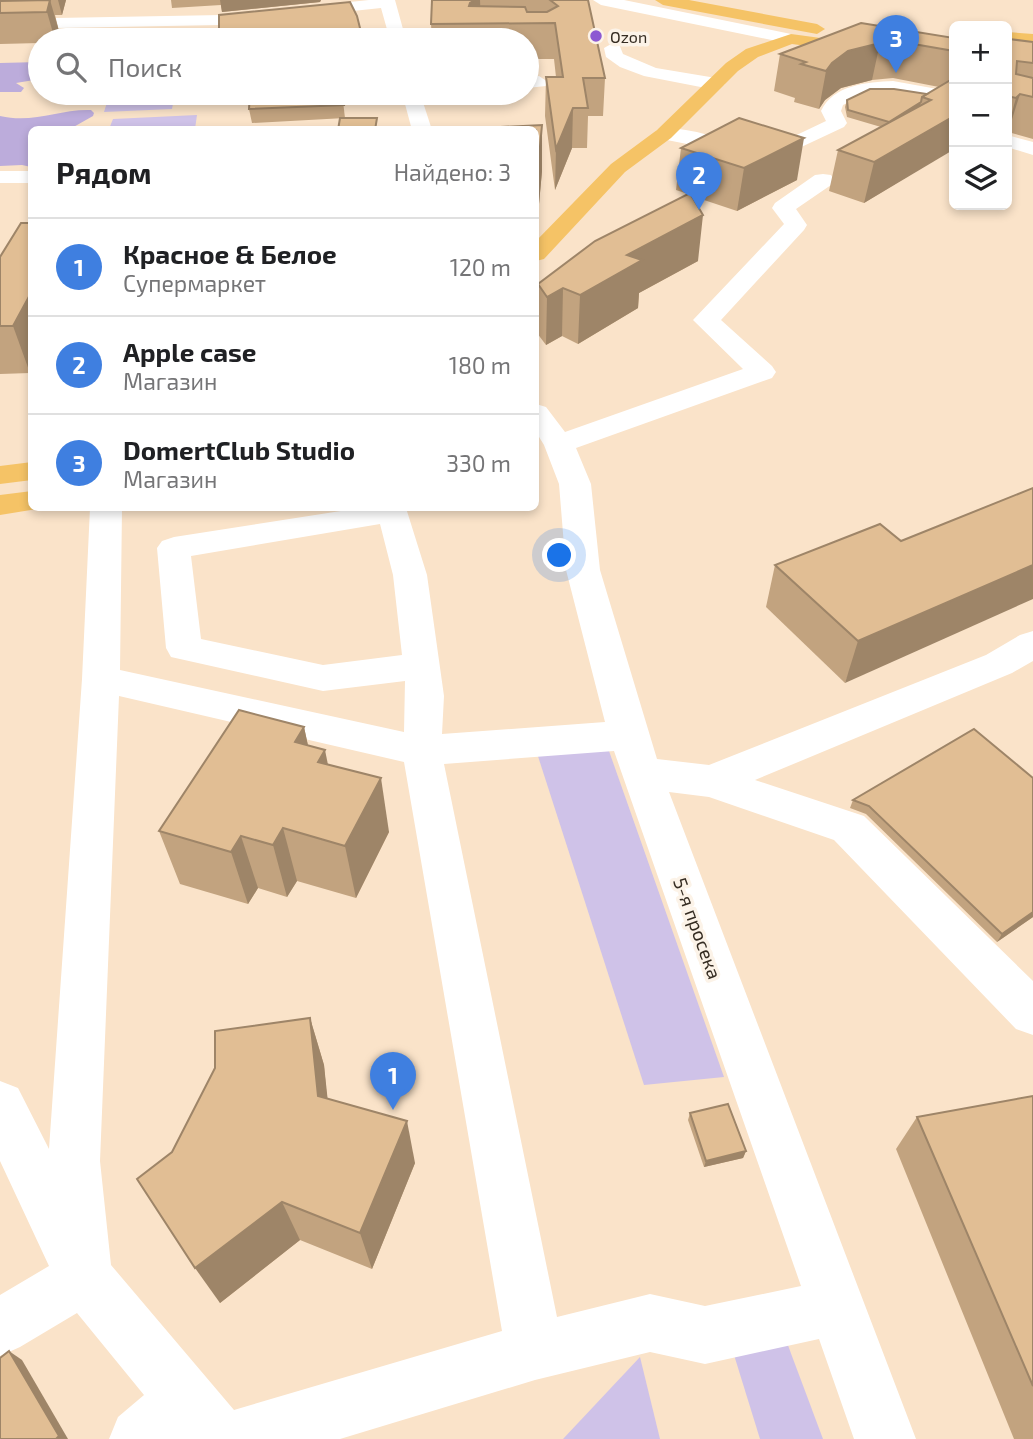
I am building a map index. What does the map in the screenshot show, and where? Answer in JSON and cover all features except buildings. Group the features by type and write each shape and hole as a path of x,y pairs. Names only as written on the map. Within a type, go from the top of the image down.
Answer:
{"main road":[{"path":"663,0 830,31 949,45"},
{"path":"722,0 831,20"},
{"path":"1012,37 1033,39"},
{"path":"539,251 618,168 664,134 716,83 752,53 791,39 949,60"},
{"path":"1012,49 1033,51"},
{"path":"543,276 642,172 664,134"},
{"path":"0,475 28,472"},
{"path":"0,505 28,501"}],"street":[{"path":"115,22 122,0"},
{"path":"601,0 791,39"},
{"path":"0,24 222,20 387,2 395,28"},
{"path":"220,28 222,20"},
{"path":"613,48 615,57 630,66 665,76 716,83"},
{"path":"893,87 881,75 902,55"},
{"path":"762,159 837,123 831,111 835,102 865,88 893,87 949,97"},
{"path":"924,117 949,101"},
{"path":"414,105 420,126"},
{"path":"547,428 762,372 706,320 796,225 783,208 810,171 700,140 664,134"},
{"path":"1012,143 1033,149"},
{"path":"0,177 28,177"},
{"name":"5-я просека","path":"547,428 575,484 583,570 635,754 885,1439"},
{"path":"84,1277 74,1161 101,679 106,511"},
{"path":"422,666 323,678 184,648 174,548 393,512 410,575 422,666 425,696 422,751 535,1351"},
{"path":"711,781 999,664 1033,644"},
{"path":"101,679 422,751 635,754 849,828 1033,1013"},
{"path":"0,1106 84,1277 202,1419 139,1439"},
{"path":"0,1327 84,1277"},
{"path":"238,1439 535,1351 650,1323 705,1335 835,1307"}],"shaded area":[{"path":"28,62 28,81 16,83 24,88 21,92 0,92 0,63"},
{"path":"106,105 173,105 172,109 104,112"},
{"path":"91,110 94,113 75,126 28,126 28,166 0,166 0,116 24,118"},
{"path":"197,115 195,126 110,126 113,119"},
{"path":"535,747 609,751 724,1077 644,1085"},
{"path":"780,1324 823,1439 760,1439 730,1342"},
{"path":"640,1357 660,1439 563,1439"}],"place":[{"name":"Ozon","path":"596,36"},
{"name":"DomertClub Studio","path":"896,73"},
{"name":"Apple case","path":"699,210"},
{"name":"Красное & Белое","path":"393,1110"}]}
